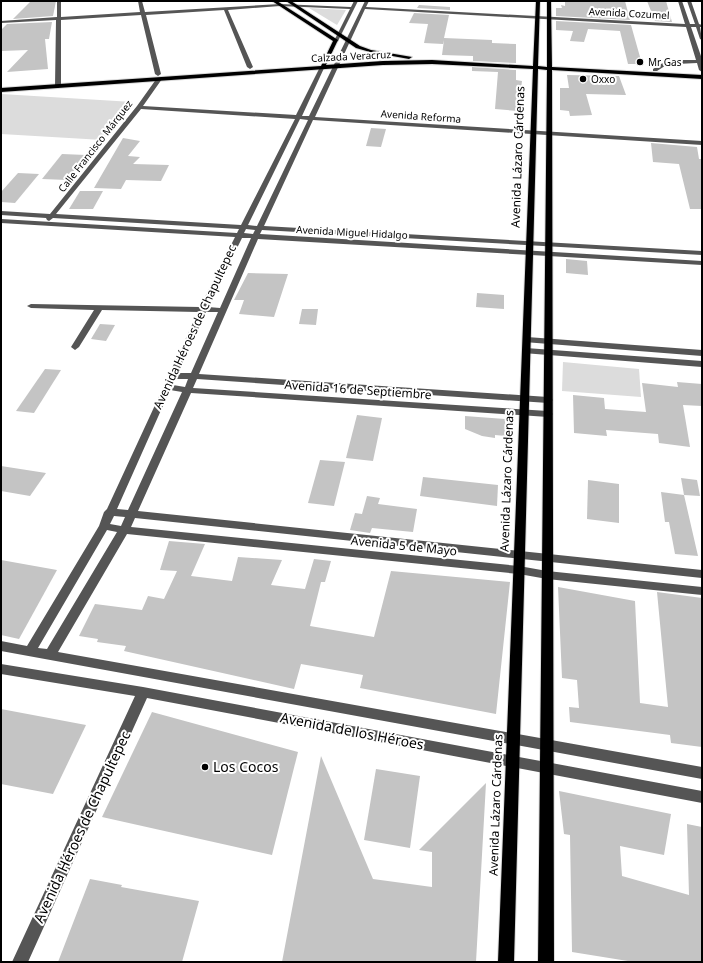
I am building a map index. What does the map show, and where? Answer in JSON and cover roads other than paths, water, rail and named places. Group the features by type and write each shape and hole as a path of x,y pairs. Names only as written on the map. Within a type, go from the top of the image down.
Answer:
{"main road":[{"path":"274,1 336,41"},
{"path":"288,1 348,42 370,51 421,58"},
{"name":"Avenida Lázaro Cárdenas","path":"506,962 538,1"},
{"path":"546,962 550,131 548,66 549,1"},
{"name":"Avenida Héroes de Chapultepec","path":"325,64 336,41"},
{"name":"Calzada Veracruz","path":"1,90 58,83 325,64 389,57 536,66"},
{"name":"Calzada Veracruz","path":"338,62 432,62 702,73"},
{"name":"Calzada Veracruz","path":"158,76 250,67 325,64"},
{"name":"Calzada Veracruz","path":"548,66 702,77"},
{"name":"Calzada Veracruz","path":"1,84 58,83"}],"street":[{"path":"58,83 59,1"},
{"path":"140,1 158,76"},
{"name":"Avenida Héroes de Chapultepec","path":"336,41 356,1"},
{"name":"Avenida Héroes de Chapultepec","path":"50,655 124,530 194,376 254,237 368,1"},
{"path":"680,1 687,25 701,61 702,70"},
{"path":"689,1 700,26 702,39"},
{"path":"1,22 280,5 352,8"},
{"path":"225,8 250,67"},
{"name":"Avenida Cozumel","path":"364,8 700,26"},
{"path":"677,62 701,61"},
{"path":"655,70 668,62"},
{"name":"Avenida Héroes de Chapultepec","path":"30,651 104,526 109,512 204,309 325,64"},
{"name":"Calle Francisco Márquez","path":"45,223 140,104 158,76"},
{"name":"Avenida Reforma","path":"140,104 550,131 702,138"},
{"name":"Avenida Reforma","path":"550,131 702,144"},
{"name":"Avenida Miguel Hidalgo","path":"1,213 530,242 549,248 702,263"},
{"name":"Avenida Miguel Hidalgo","path":"1,221 530,252 549,248 702,253"},
{"path":"31,306 223,310"},
{"path":"75,347 100,307"},
{"path":"527,340 702,353"},
{"path":"526,351 702,364"},
{"name":"Avenida 16 de Septiembre","path":"172,376 194,376 525,400 548,400"},
{"name":"Avenida 16 de Septiembre","path":"167,388 548,414"},
{"name":"Avenida 5 de Mayo","path":"109,512 702,574"},
{"name":"Avenida 5 de Mayo","path":"104,526 124,530 519,570 547,575 702,591"},
{"name":"Avenida de los Héroes","path":"1,646 702,773"},
{"name":"Avenida de los Héroes","path":"1,669 143,692 702,797"},
{"name":"Avenida Héroes de Chapultepec","path":"20,962 143,692"}],"place":[{"name":"Mr Gas","path":"640,62"},
{"name":"Oxxo","path":"583,79"},
{"name":"Los Cocos","path":"205,767"}]}
